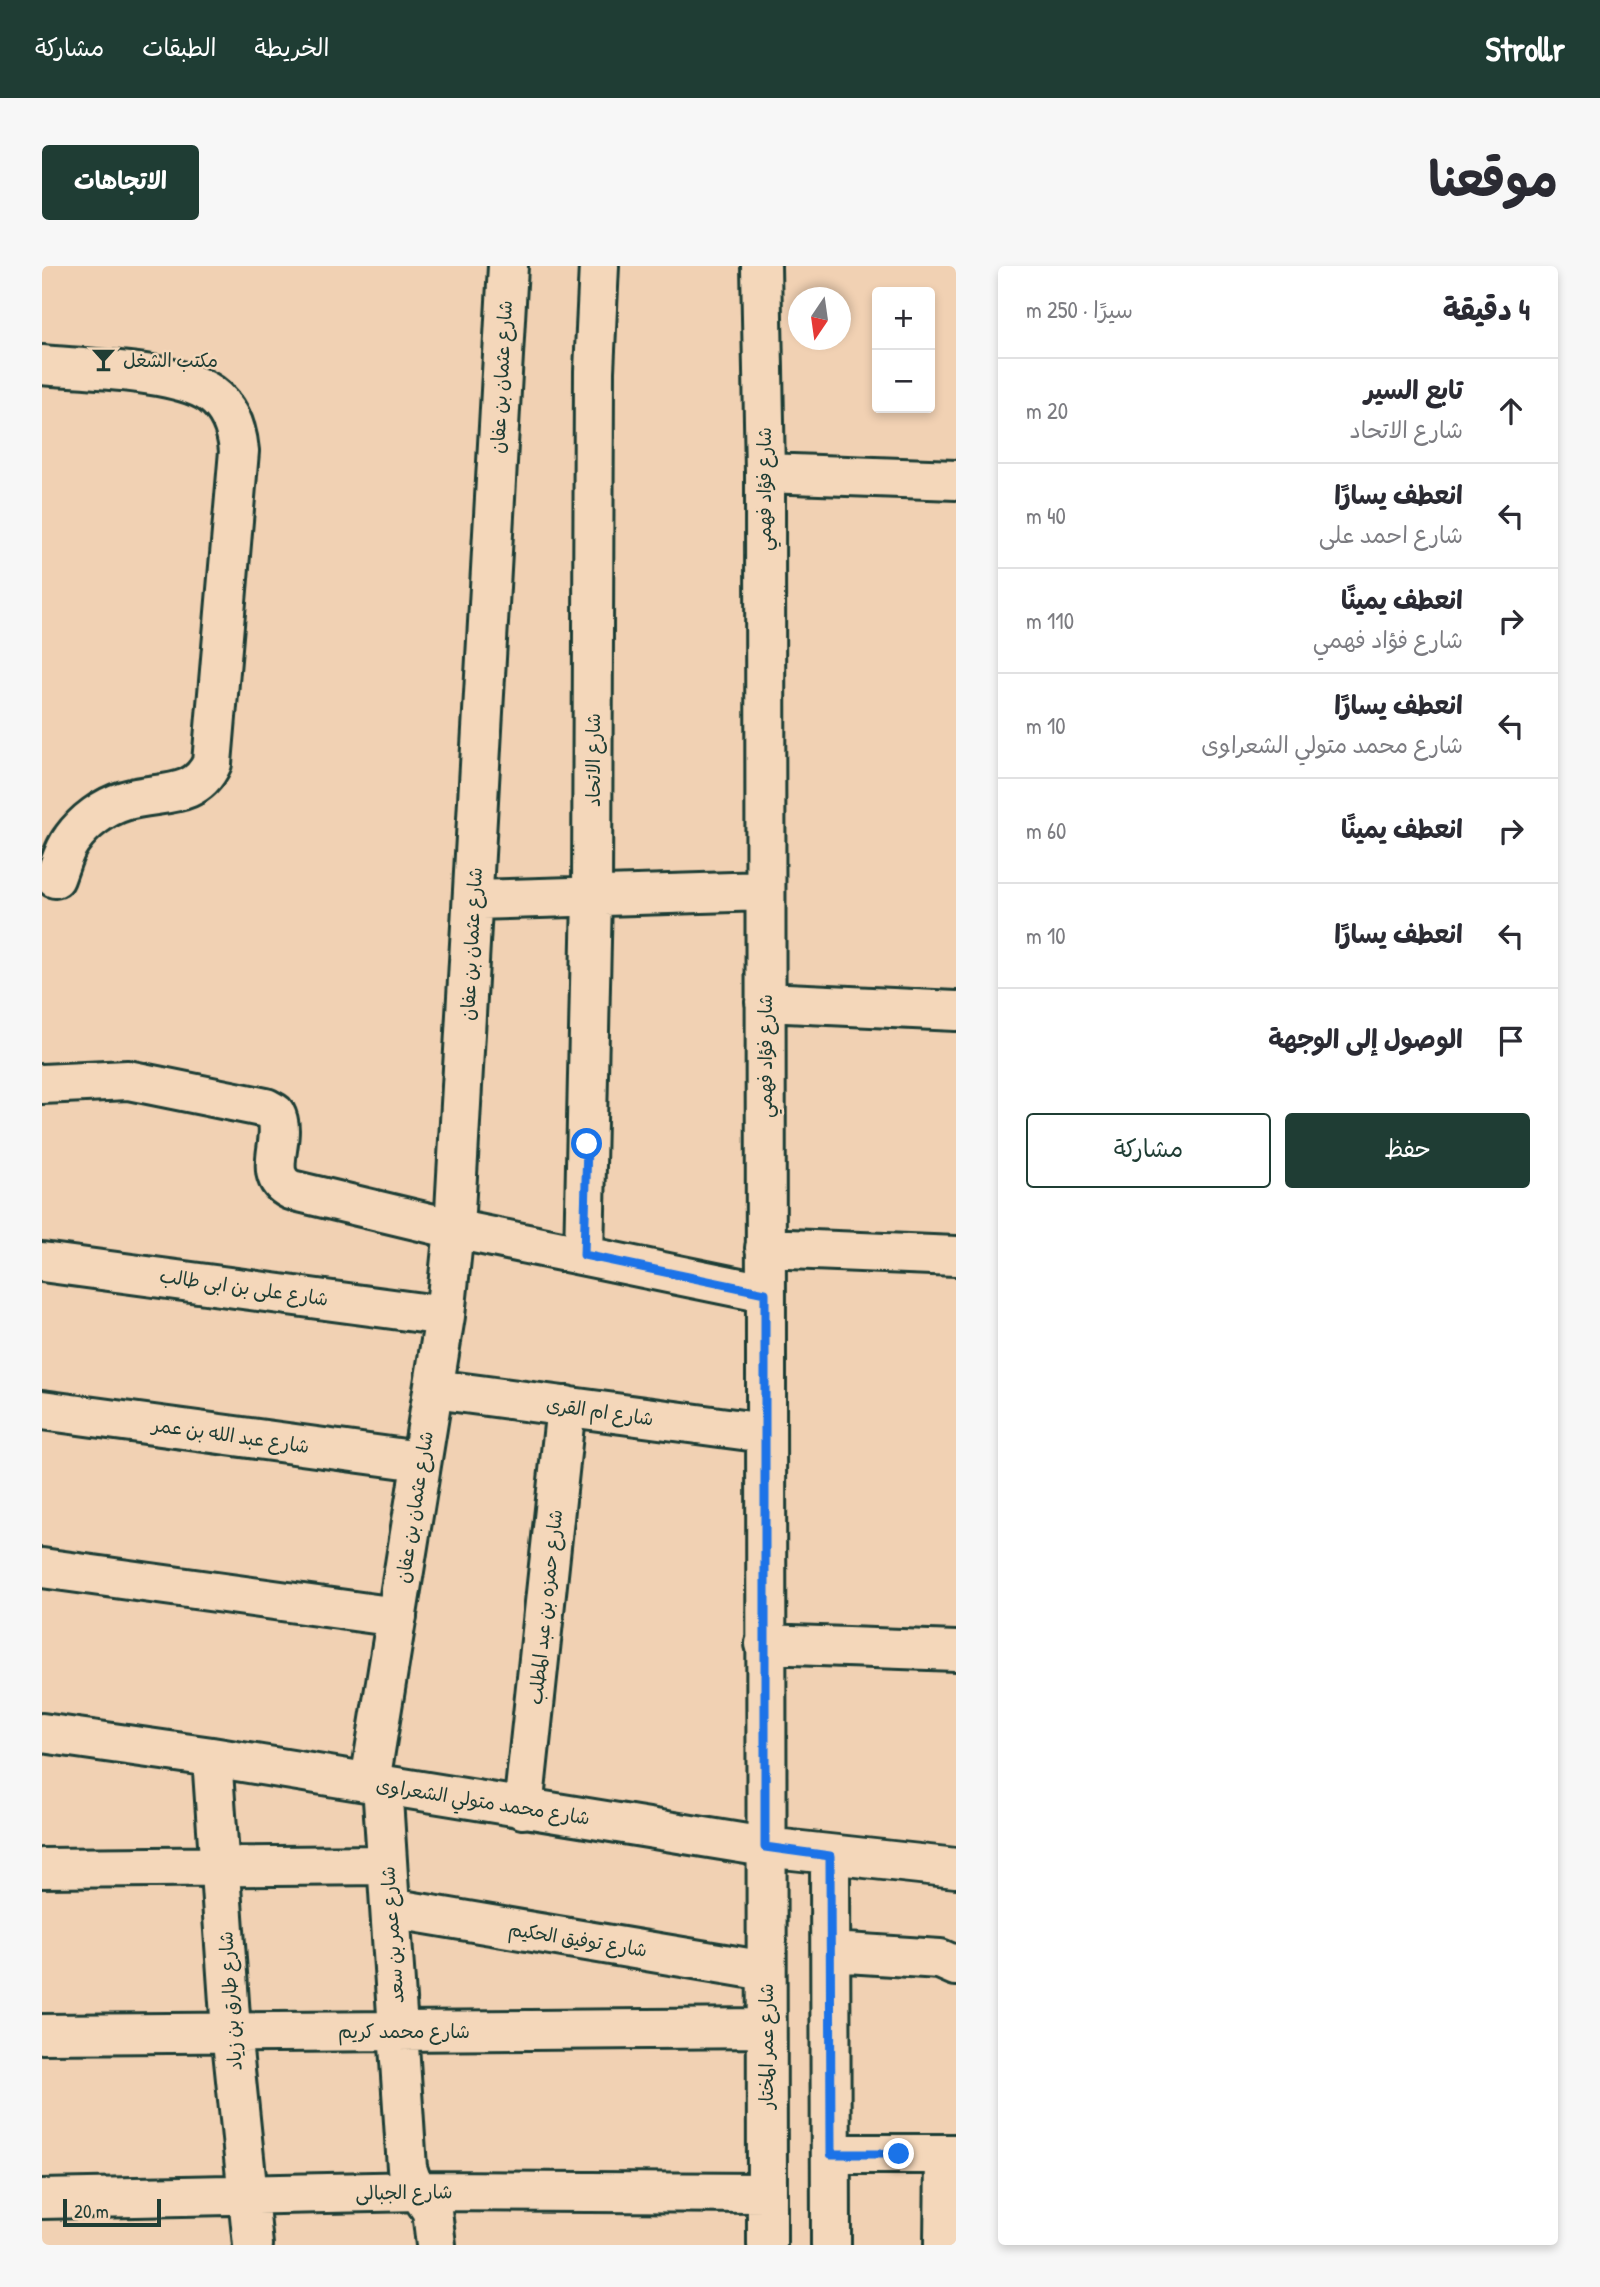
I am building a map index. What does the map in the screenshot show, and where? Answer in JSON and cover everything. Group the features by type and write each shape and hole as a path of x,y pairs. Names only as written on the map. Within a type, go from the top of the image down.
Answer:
{"street":[{"name":"شارع عثمان بن عفان","path":"376,1783 420,1461 446,1316 454,1229 508,266"},
{"name":"شارع الاتحاد","path":"584,1255 593,896 594,371 599,266"},
{"name":"شارع فؤاد فهمي","path":"761,266 765,473 765,1847"},
{"path":"42,365 144,374 198,387 212,395 232,420 239,451 212,763 206,775 187,791 124,801 106,809 83,826 70,841 55,878"},
{"path":"765,473 956,480"},
{"path":"474,900 765,891"},
{"path":"765,1002 956,1011"},
{"path":"42,1084 128,1080 266,1108 278,1119 275,1171 284,1186 454,1229 765,1293"},
{"path":"765,1248 956,1256"},
{"name":"شارع على بن ابى طالب","path":"42,1262 446,1316"},
{"name":"شارع ام القرى","path":"434,1389 765,1433"},
{"name":"شارع حمزه بن عبد المطلب","path":"523,1809 566,1406"},
{"name":"شارع عبد الله بن عمر","path":"42,1410 420,1461"},
{"path":"42,1568 397,1617"},
{"path":"765,1644 956,1651"},
{"name":"شارع محمد متولي الشعراوى","path":"42,1733 212,1757 765,1847 945,1870"},
{"name":"شارع طارق بن زياد","path":"212,1757 231,2031 253,2245"},
{"name":"شارع عمر بن سعد","path":"376,1783 387,1865 407,2168 432,2211 436,2245"},
{"name":"شارع عمر المختار","path":"765,1847 767,2245"},
{"path":"830,1856 831,2245"},
{"path":"42,1868 387,1865"},
{"name":"شارع توفيق الحكيم","path":"390,1908 766,1971"},
{"path":"831,1952 940,1959 956,1966"},
{"name":"شارع محمد كريم","path":"42,2034 766,2028"},
{"path":"831,2154 950,2154 944,2245"},
{"name":"شارع الجبالى","path":"42,2199 419,2191 766,2193"}],"place":[{"name":"مكتب الشغل","path":"103,360"}],"route":[{"path":"587,1144 584,1255 765,1293 765,1847 830,1856 831,2154 899,2154"}]}
